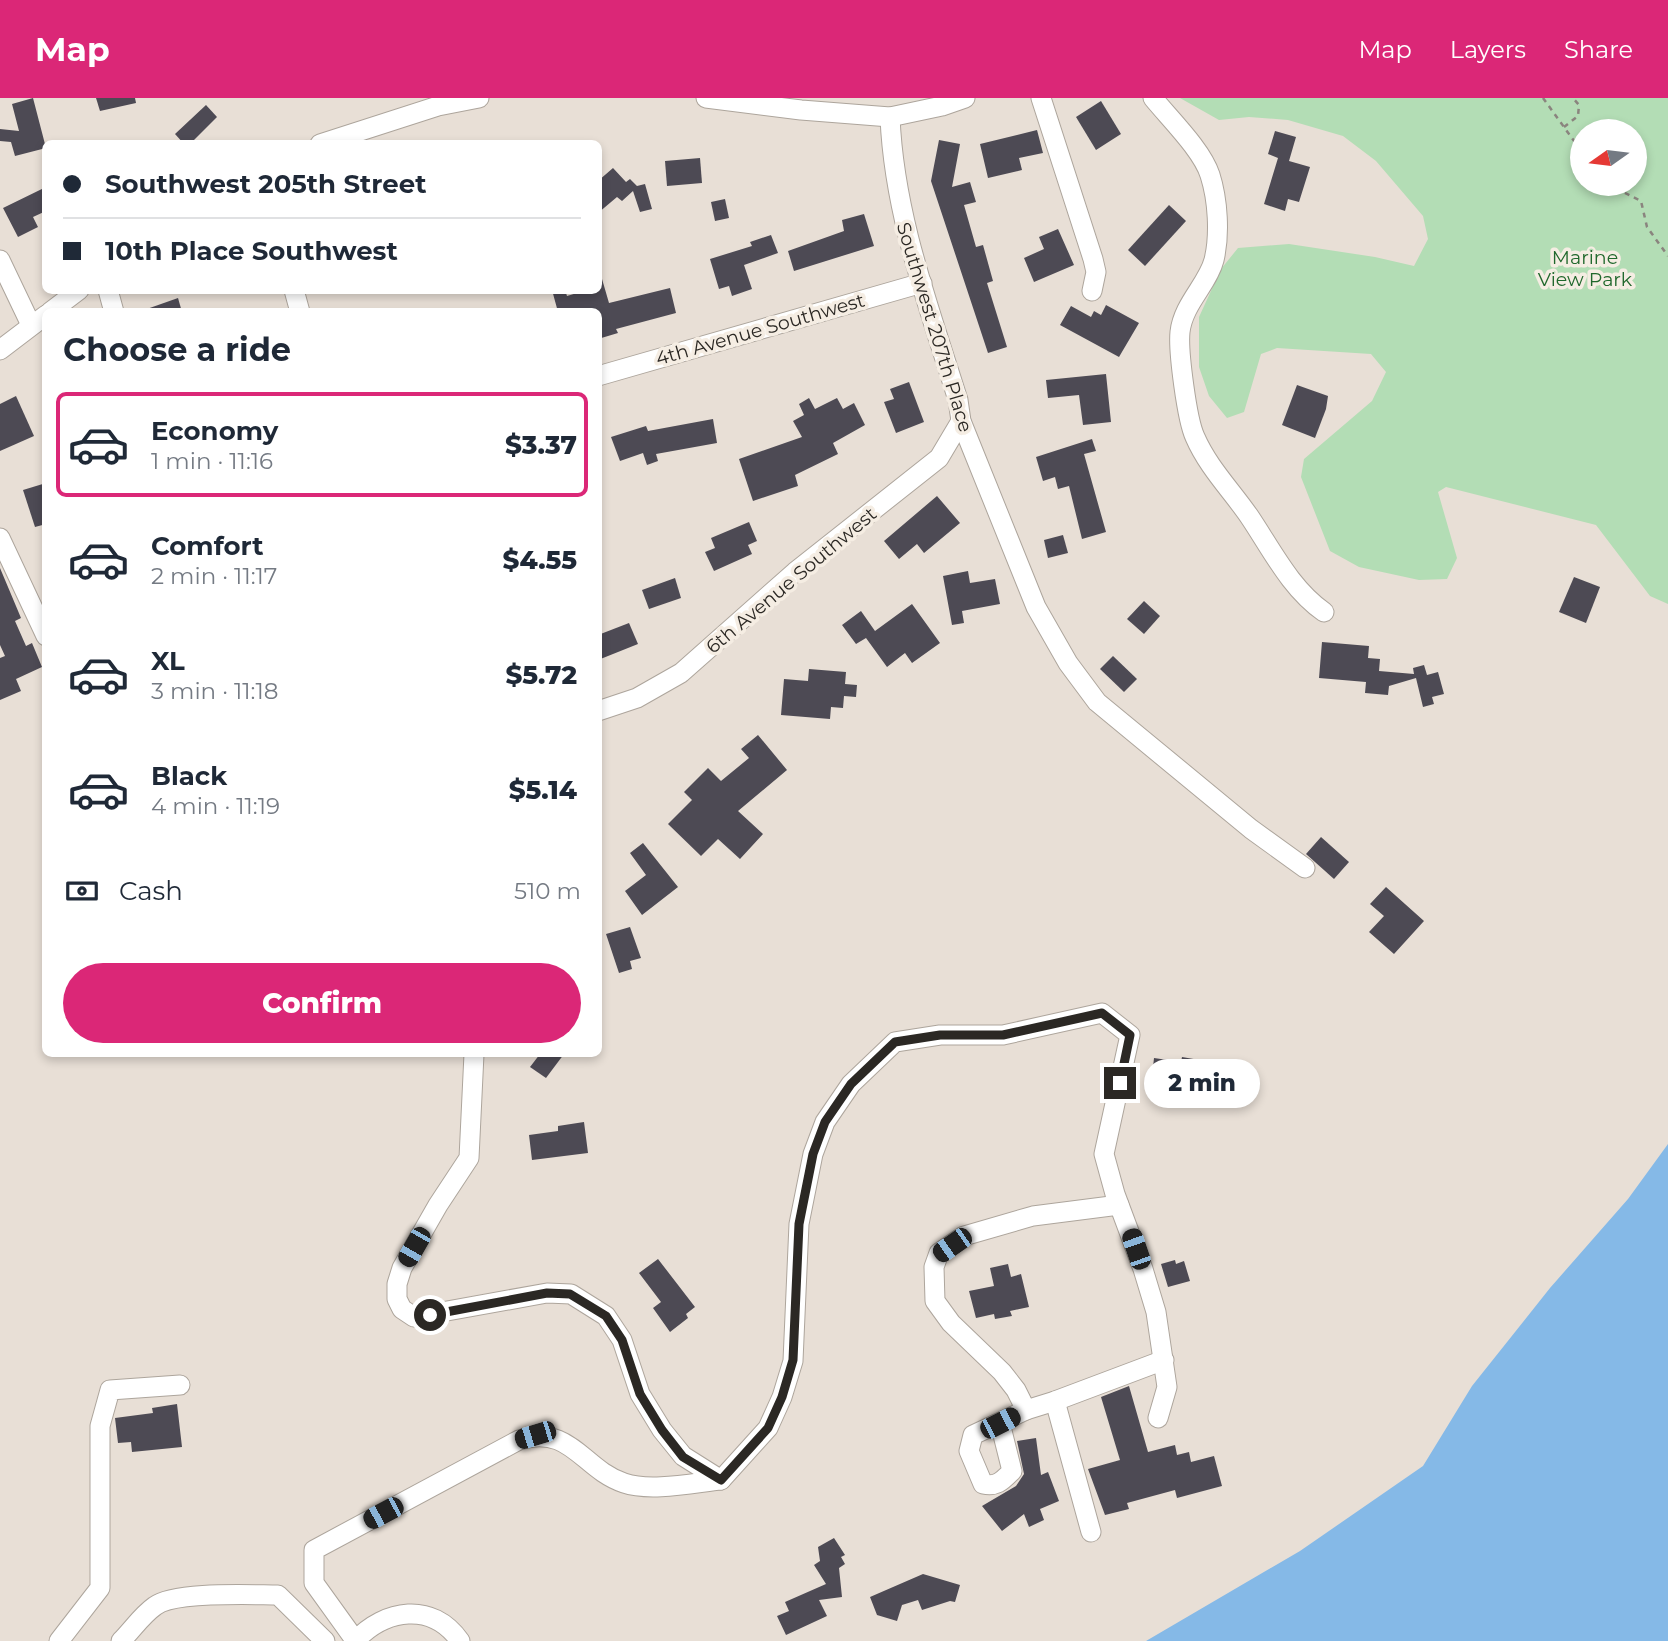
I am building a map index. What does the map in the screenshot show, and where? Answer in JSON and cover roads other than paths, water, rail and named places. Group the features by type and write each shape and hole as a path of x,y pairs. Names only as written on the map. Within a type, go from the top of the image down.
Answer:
{"street":[{"path":"332,140 438,106 479,98"},
{"path":"706,98 801,110 890,117 932,103 965,98"},
{"path":"1041,98 1093,258 1096,272 1092,291"},
{"path":"1153,98 1189,141 1209,174 1217,218 1214,261 1191,300 1180,332 1194,435 1213,469 1248,514 1284,572 1304,598 1324,612"},
{"name":"Southwest 207th Place","path":"890,117 892,162 901,211 958,400 961,421 1036,607 1068,663 1097,702 1251,829 1305,868"},
{"path":"0,260 38,320 0,350"},
{"name":"4th Avenue Southwest","path":"602,375 922,283"},
{"path":"55,308 74,294"},
{"name":"6th Avenue Southwest","path":"602,710 637,698 681,673 795,572 939,458 961,421"},
{"path":"0,538 42,627"},
{"path":"460,1641 436,1620 414,1614 392,1615 371,1625 355,1641 314,1583 314,1550 519,1440 548,1435 627,1485 667,1485 721,1480 768,1428 782,1397 793,1360 799,1224 813,1154 825,1122 851,1084 895,1042 940,1035 1003,1035 1102,1013 1130,1035 1104,1154 1156,1312 1167,1387 1158,1418"},
{"path":"474,1057 470,1158 438,1205 402,1268 397,1299 402,1309 414,1317 547,1293 570,1294 606,1316 622,1340 640,1394 662,1430 683,1457 721,1480"},
{"path":"1026,1410 1016,1390 1002,1372 951,1323 935,1301 934,1267 939,1254 964,1236 1033,1216 1119,1205"},
{"path":"1000,1423 1026,1410 1164,1360"},
{"path":"59,1641 100,1588 100,1426 110,1390 180,1385"},
{"path":"1055,1401 1091,1532"},
{"path":"121,1641 156,1604 192,1597 239,1594 278,1595 325,1641"}],"water":[{"path":"1668,1144 1668,1641 1146,1641 1300,1551 1423,1466 1472,1386 1550,1288 1628,1199"}],"park label":[{"name":"Marine View Park","path":"1585,268"}]}
